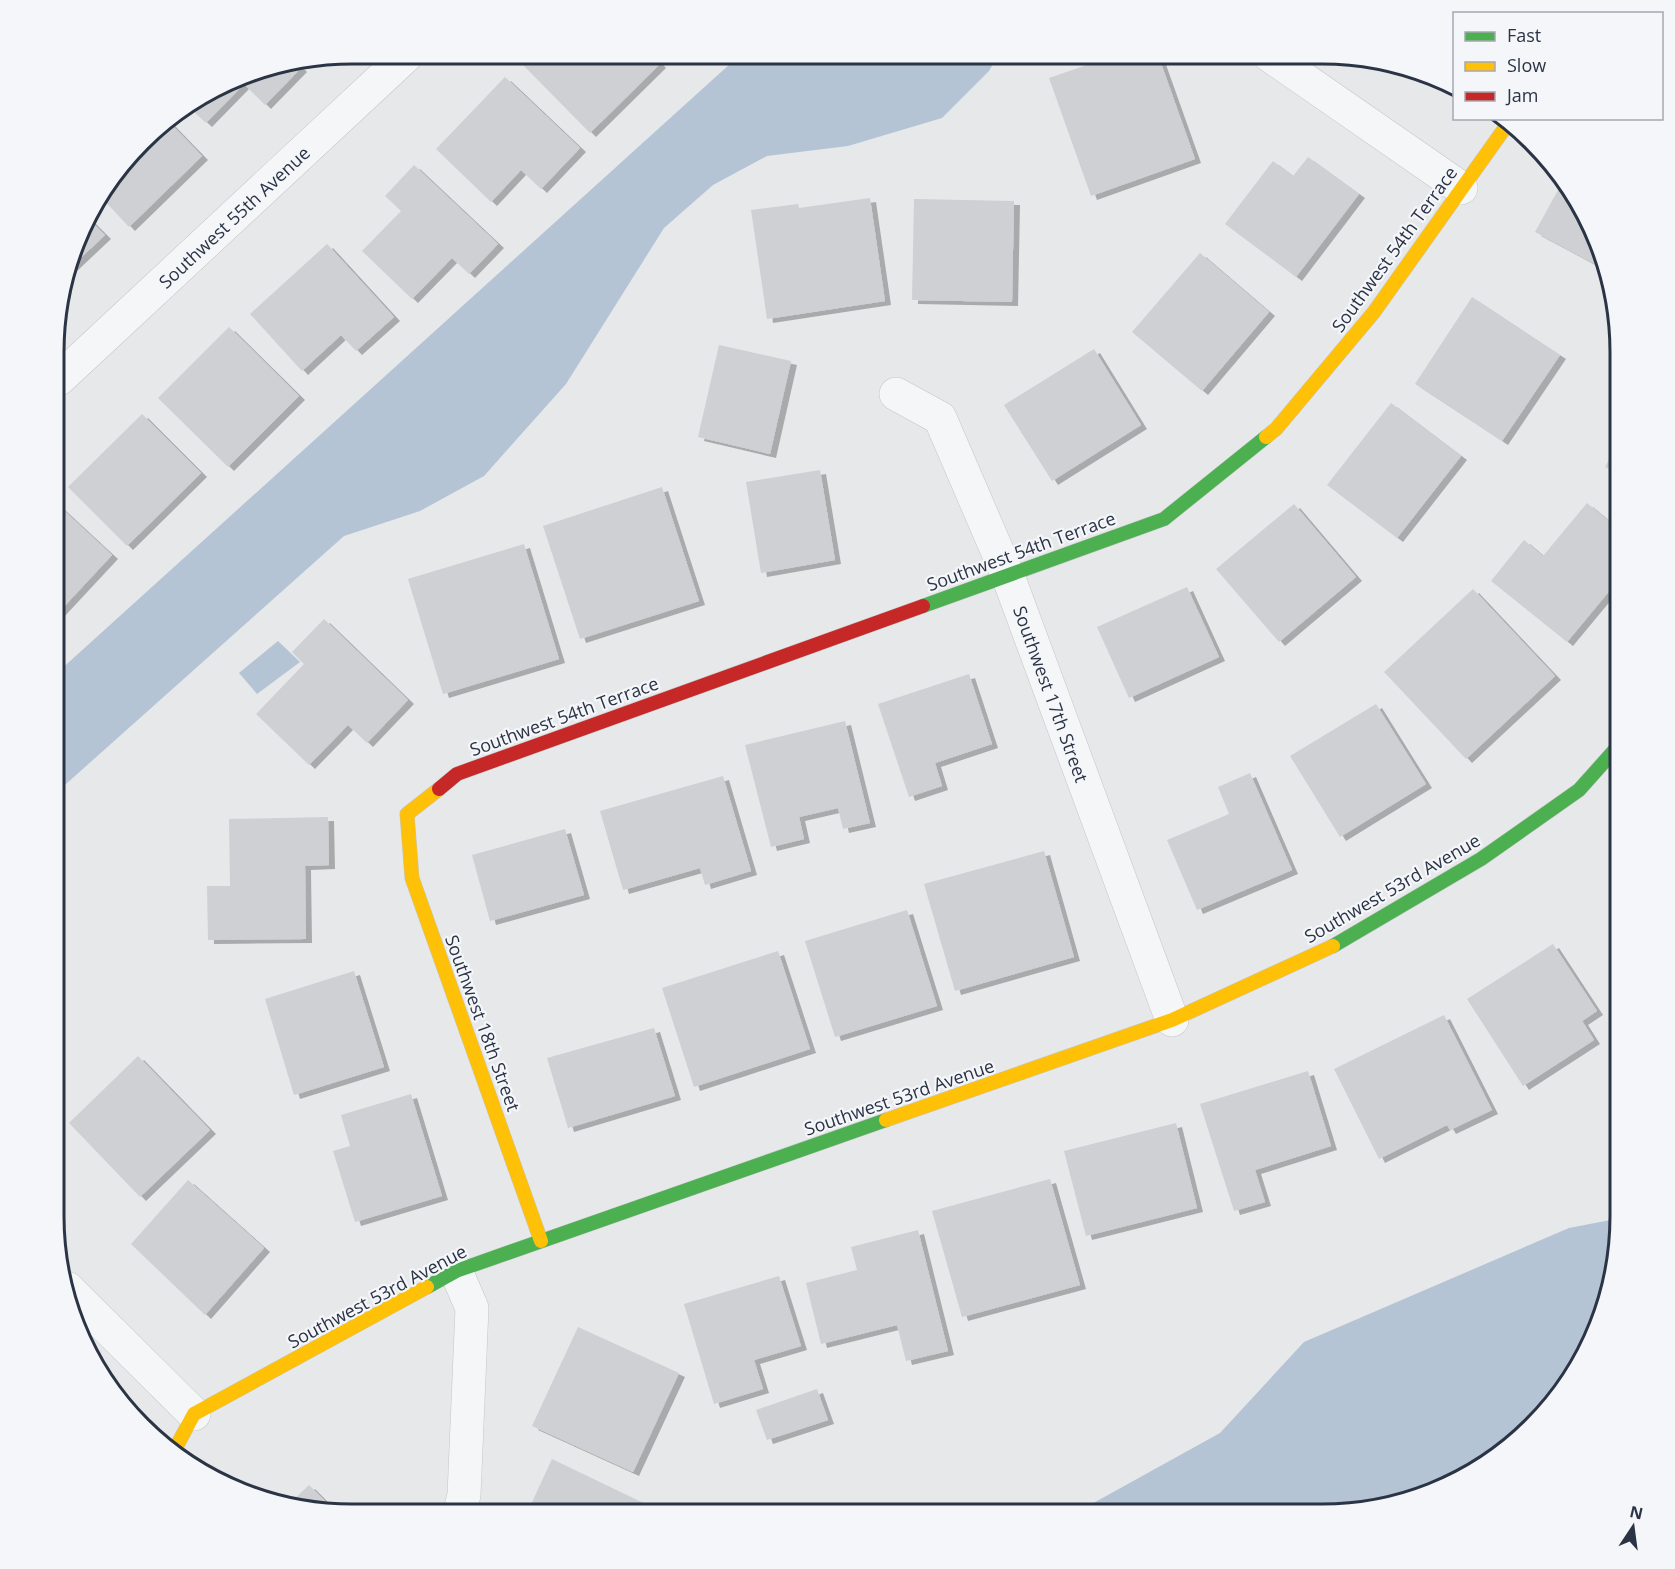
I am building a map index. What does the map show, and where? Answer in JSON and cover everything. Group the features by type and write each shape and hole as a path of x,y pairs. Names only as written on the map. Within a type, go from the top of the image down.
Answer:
{"street":[{"name":"Southwest 55th Avenue","path":"64,374 397,64"},
{"path":"1282,64 1461,188"},
{"name":"Southwest 54th Terrace","path":"407,814 457,774 1164,519 1276,429 1374,312 1504,129"},
{"name":"Southwest 17th Street","path":"896,394 940,418 1008,576 1172,1020"},
{"name":"Southwest 53rd Avenue","path":"194,1414 456,1271 1172,1020 1338,944 1481,859 1579,790 1610,755"},
{"name":"Southwest 18th Street","path":"407,814 412,878 542,1240"},
{"path":"456,1271 472,1308 462,1504"},
{"path":"76,1297 194,1414 177,1445"}],"water":[{"path":"730,64 993,64 989,71 942,118 848,146 767,156 713,185 664,228 566,384 484,476 420,511 344,536 64,786 64,667"},
{"path":"278,641 300,662 257,694 239,673"},
{"path":"1610,1220 1605,1273 1589,1327 1562,1377 1539,1406 1498,1445 1466,1466 1433,1483 1397,1495 1341,1504 1092,1504 1220,1433 1304,1342 1569,1228"}],"building":[{"path":"522,64 660,64 590,133"},
{"path":"1090,64 1161,64 1195,159 1091,196 1049,78"},
{"path":"300,69 265,105 245,85"},
{"path":"505,77 580,148 541,189 521,170 491,202 436,149"},
{"path":"242,86 206,123 194,112"},
{"path":"174,127 202,156 129,227 106,203 136,163"},
{"path":"1308,157 1359,194 1296,277 1225,224 1273,161 1293,176"},
{"path":"414,165 498,244 469,274 452,258 412,299 362,251 401,211 385,196"},
{"path":"1559,188 1581,225 1597,265 1535,232"},
{"path":"870,198 885,301 767,319 751,210 798,204 799,208"},
{"path":"914,199 1014,201 1012,302 912,300"},
{"path":"94,224 105,235 81,258"},
{"path":"327,244 394,317 356,351 341,335 302,371 250,314"},
{"path":"1200,253 1269,312 1202,391 1132,332"},
{"path":"1472,297 1560,355 1502,441 1415,384"},
{"path":"229,327 299,396 228,467 158,398"},
{"path":"719,345 791,361 770,454 698,437"},
{"path":"1094,349 1141,425 1052,481 1004,405"},
{"path":"1391,403 1461,456 1397,538 1327,485"},
{"path":"142,414 201,473 127,546 68,487"},
{"path":"1610,458 1610,470 1605,467"},
{"path":"820,470 835,560 761,573 746,482"},
{"path":"662,487 699,601 580,639 543,526"},
{"path":"1587,503 1610,522 1610,590 1567,642 1491,581 1524,540 1543,556"},
{"path":"1294,504 1356,577 1279,642 1216,569"},
{"path":"64,511 112,555 64,607"},
{"path":"524,544 559,659 443,694 408,579"},
{"path":"1187,587 1219,657 1129,698 1097,627"},
{"path":"1473,589 1555,676 1466,759 1384,672"},
{"path":"324,619 408,700 367,743 348,725 309,765 256,714 304,664 292,652"},
{"path":"969,674 992,744 935,763 942,786 909,797 878,704"},
{"path":"1376,704 1426,784 1340,837 1290,756"},
{"path":"845,721 870,823 843,829 838,808 799,817 804,839 771,847 745,745"},
{"path":"1250,773 1292,870 1197,910 1167,840 1229,814 1218,787"},
{"path":"723,776 751,871 705,885 700,868 623,890 600,811"},
{"path":"328,817 329,865 305,866 306,939 208,940 207,886 230,886 229,819"},
{"path":"565,829 584,895 490,921 472,855"},
{"path":"1044,851 1074,957 955,991 924,884"},
{"path":"907,910 937,1006 835,1037 805,941"},
{"path":"1553,944 1597,1011 1582,1021 1594,1040 1523,1086 1467,999"},
{"path":"778,951 810,1049 694,1087 662,988"},
{"path":"354,971 384,1067 294,1095 265,999"},
{"path":"1444,1015 1492,1110 1450,1130 1447,1125 1379,1159 1334,1069"},
{"path":"654,1028 675,1096 568,1128 547,1058"},
{"path":"138,1056 210,1130 140,1197 69,1123"},
{"path":"1308,1071 1331,1146 1255,1170 1265,1202 1234,1211 1200,1104"},
{"path":"411,1094 442,1196 355,1222 333,1151 350,1146 341,1115"},
{"path":"1176,1123 1197,1208 1086,1236 1064,1151"},
{"path":"1050,1179 1080,1285 962,1317 932,1211"},
{"path":"188,1180 264,1248 205,1315 131,1244"},
{"path":"918,1230 948,1351 906,1361 897,1325 821,1344 806,1283 857,1270 851,1247"},
{"path":"779,1276 801,1346 754,1360 763,1389 714,1404 684,1304"},
{"path":"578,1327 679,1373 633,1472 532,1426"},
{"path":"817,1389 828,1420 767,1440 756,1410"},
{"path":"552,1459 646,1504 531,1504"},
{"path":"309,1485 327,1503 315,1502 295,1499"}],"traffic: fast":[{"path":"923,606 1164,519 1266,437"},
{"path":"1333,946 1481,859 1579,790 1610,755"},
{"path":"427,1287 456,1271 886,1120"}],"traffic: slow":[{"path":"1266,437 1276,429 1374,312 1504,129"},
{"path":"439,789 407,814 412,878 541,1241"},
{"path":"886,1120 1172,1020 1333,946"},
{"path":"177,1445 194,1414 427,1287"}],"traffic: jam":[{"path":"439,789 457,774 923,606"}]}
